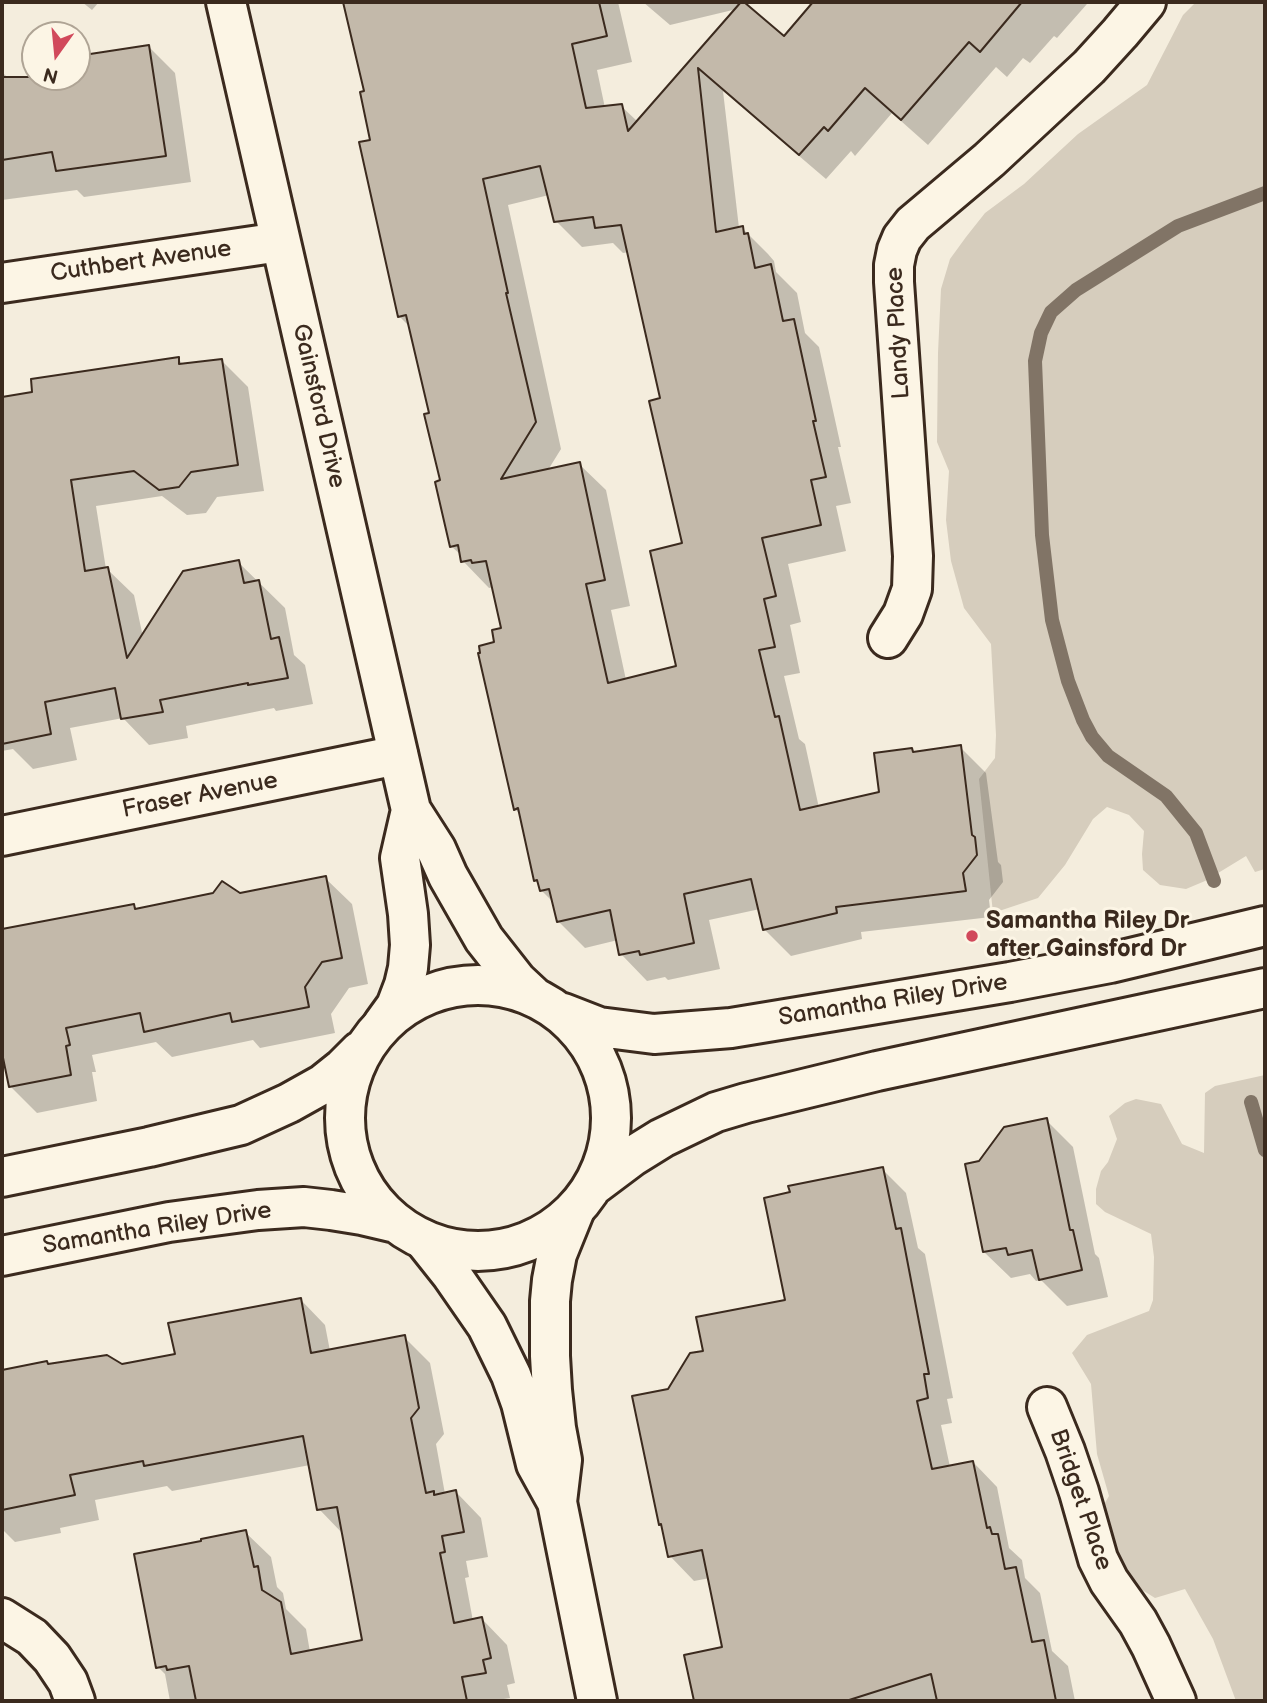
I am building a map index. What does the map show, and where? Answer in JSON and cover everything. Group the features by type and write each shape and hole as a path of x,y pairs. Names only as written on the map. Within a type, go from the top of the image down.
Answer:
{"street":[{"name":"Gainsford Drive","path":"226,2 411,810 436,849 448,877 484,939 517,981 583,1035 600,1062 610,1093 612,1126 606,1157 557,1254 552,1280 549,1331 552,1390 562,1460 557,1502"},
{"name":"Landy Place","path":"888,638 903,614 912,589 914,556 894,282 897,250 913,224 989,160 1089,67 1146,2"},
{"name":"Cuthbert Avenue","path":"2,283 280,242"},
{"name":"Fraser Avenue","path":"2,836 398,755"},
{"name":"Gainsford Drive","path":"373,1036 396,1006 408,968 408,914 400,858 411,810"},
{"name":"Samantha Riley Drive","path":"373,1036 408,1004 438,990 469,984 502,986 599,1027 654,1034 731,1028 969,989 1110,963 1265,926"},
{"path":"584,1199 633,1156 662,1138 716,1112 877,1070 1265,988"},
{"path":"2,1177 241,1125 323,1084 343,1068 373,1036"},
{"path":"373,1036 350,1078 344,1110 346,1142 356,1173 373,1200 410,1231 451,1274 500,1350 521,1404 536,1464 557,1502 597,1701"},
{"name":"Samantha Riley Drive","path":"2,1256 169,1222 258,1209 303,1208 362,1215 455,1250 487,1251 519,1245 548,1232 584,1199"},
{"name":"Bridget Place","path":"1046,1407 1065,1451 1098,1559 1109,1581 1152,1646 1176,1701"},
{"path":"2,1618 32,1637 52,1658 68,1682 75,1701"}],"shaded area":[{"path":"1196,2 1265,2 1265,869 1255,872 1246,856 1205,881 1186,889 1160,885 1143,870 1144,831 1129,815 1107,807 1093,819 1065,865 1038,898 993,913 979,779 995,758 991,644 964,608 951,561 946,520 949,471 937,442 941,289 950,259 985,213 1024,184 1078,134 1147,85 1183,15"},
{"path":"1265,1075 1265,1701 1236,1701 1213,1639 1185,1589 1155,1598 1123,1578 1102,1508 1109,1496 1097,1454 1091,1384 1072,1353 1087,1335 1149,1311 1153,1300 1154,1257 1151,1234 1105,1212 1096,1204 1096,1189 1101,1171 1108,1162 1117,1139 1109,1116 1125,1103 1136,1099 1161,1104 1182,1144 1204,1153 1205,1093 1215,1086"}],"building":[{"path":"343,2 599,2 607,36 572,44 586,108 622,104 628,131 741,2 784,36 813,2 1022,2 980,52 969,42 901,120 865,88 828,131 824,127 799,155 698,68 716,232 743,226 744,234 748,233 755,268 771,264 783,321 794,319 826,477 811,480 821,525 762,538 776,596 764,599 775,647 759,650 775,717 779,716 800,810 879,792 874,753 912,748 913,752 961,745 977,855 963,873 966,891 836,907 837,913 763,930 751,879 684,894 694,943 640,955 639,951 619,955 610,910 557,922 549,889 540,891 537,880 534,881 518,808 514,810 478,653 479,646 494,642 492,630 501,628 486,561 461,562 458,545 450,547 435,482 440,480 424,414 429,413 406,315 398,317 359,142 370,140 360,92 364,91","holes":["540,166 554,222 593,217 595,228 621,225 660,398 649,401 682,543 650,551 676,666 608,683 586,584 605,580 580,462 501,479 536,422 483,179"]},
{"path":"149,45 166,156 56,171 52,152 2,160 2,77 21,77 21,91 91,91 91,54"},
{"path":"179,357 179,364 222,359 238,465 191,472 179,487 159,490 134,471 71,480 85,571 108,567 127,658 183,571 239,560 244,583 259,580 271,639 279,637 288,678 160,700 163,712 121,719 115,688 45,702 51,734 2,744 2,397 32,392 31,379"},
{"path":"326,876 342,958 322,962 305,987 309,1007 232,1022 230,1013 144,1032 140,1013 66,1028 70,1045 66,1046 71,1075 9,1087 2,1053 2,929 134,904 135,909 213,893 222,881 240,893"},
{"path":"1047,1118 1070,1230 1073,1230 1082,1270 1039,1280 1032,1250 1008,1255 1006,1248 983,1252 965,1164 979,1161 1004,1127"},
{"path":"883,1167 896,1229 901,1228 929,1374 924,1374 928,1398 917,1401 932,1469 973,1461 987,1528 990,1527 992,1534 998,1534 1005,1569 1016,1567 1032,1642 1044,1640 1056,1701 937,1701 931,1674 846,1701 694,1701 684,1655 722,1647 702,1550 668,1557 632,1396 668,1389 690,1353 703,1351 696,1317 785,1300 764,1198 790,1192 788,1186"},
{"path":"301,1298 311,1353 405,1335 419,1408 411,1418 426,1493 434,1491 434,1495 456,1490 464,1532 442,1536 445,1552 440,1553 454,1623 482,1617 491,1658 483,1660 486,1673 462,1677 467,1701 196,1701 189,1666 167,1670 166,1666 156,1668 134,1554 246,1530 254,1567 258,1566 262,1590 281,1602 291,1654 362,1640 337,1507 317,1510 303,1436 144,1466 143,1461 70,1475 75,1495 2,1510 2,1370 47,1361 48,1364 107,1355 122,1364 175,1354 168,1323"}],"waterway":[{"path":"1214,881 1196,833 1166,796 1108,756 1092,737 1068,681 1052,620 1042,535 1035,361 1041,333 1051,312 1076,290 1178,226 1265,193"},
{"path":"1251,1102 1265,1150"}],"place":[{"name":"Samantha Riley Dr after Gainsford Dr","path":"972,936"}]}
